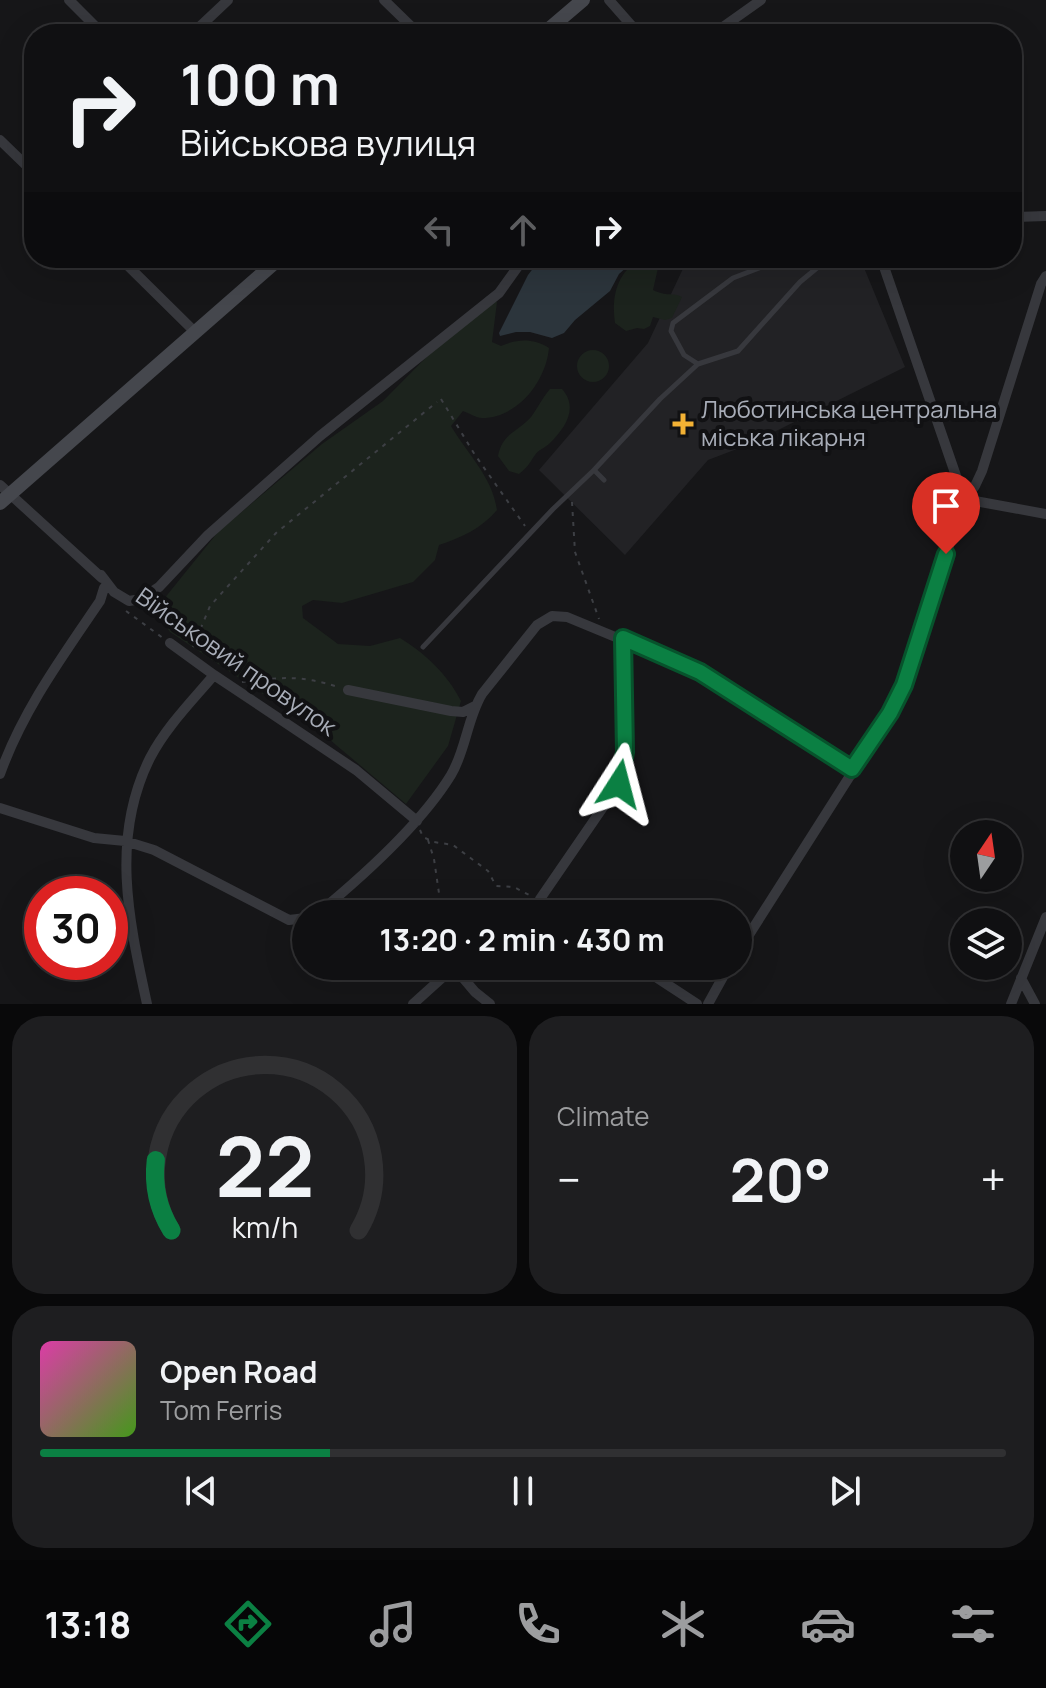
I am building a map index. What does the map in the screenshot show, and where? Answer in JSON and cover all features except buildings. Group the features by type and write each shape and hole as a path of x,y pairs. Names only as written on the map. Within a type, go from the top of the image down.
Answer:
{"street":[{"path":"69,0 93,24"},
{"path":"203,24 228,0"},
{"path":"384,0 409,24"},
{"path":"555,24 583,0"},
{"path":"609,0 630,24"},
{"path":"727,24 761,0"},
{"path":"0,140 24,163"},
{"path":"1022,217 1046,216"},
{"path":"130,268 194,331"},
{"path":"268,268 3,494 101,575 114,592 129,601 150,594 208,535 309,446 499,293 517,268"},
{"path":"884,268 964,499"},
{"path":"752,930 890,713 904,685 964,499 982,471 1046,276"},
{"path":"964,499 1046,514"},
{"name":"Військовий провулок","path":"101,575 104,588 118,604"},
{"path":"0,774 11,742 34,699 100,601 104,588"},
{"path":"332,900 417,821 452,773 475,706 543,620 559,616 623,638 700,672 852,769"},
{"path":"540,899 619,784 625,752 623,638"},
{"name":"Військовий провулок","path":"170,643 356,770 417,821"},
{"path":"147,1004 131,930 125,881 125,841 134,795 151,756 171,725 214,675"},
{"path":"348,690 451,711 463,712 475,706"},
{"path":"0,808 94,838 125,841 154,850 292,920"},
{"path":"1022,976 1046,917"},
{"path":"413,1004 440,980"},
{"path":"465,980 490,1004"},
{"path":"660,980 697,1004"},
{"path":"708,1004 721,980"},
{"path":"1011,1004 1020,980"},
{"path":"1022,980 1035,1004"}],"lane":[{"path":"698,364 684,355 671,331 673,323 733,278 759,268"},
{"path":"423,647 660,399 698,364 738,351 800,282 817,268"},
{"path":"594,470 604,480"}],"path":[{"path":"441,399 475,455 530,534"},
{"path":"189,656 210,606 276,533 437,402"},
{"path":"572,491 575,552 604,631"},
{"name":"Військовий провулок","path":"118,604 170,643"},
{"path":"225,682 285,676 317,680 348,690"},
{"path":"417,821 423,837 453,845 488,871 496,886 514,887 540,899"},
{"path":"428,839 439,900"}],"shaded area":[{"path":"533,268 626,268 610,291 564,333 552,338 530,332 500,336"},
{"path":"658,268 653,290 682,297 672,318 653,317 650,326 626,331 615,323 615,294 628,269"},
{"name":"Люботинська центральна міська лікарня","path":"683,268 864,268 905,367 750,444 708,460 625,555 539,470 648,343"},
{"path":"487,296 497,302 492,342 501,346 531,341 549,348 536,385 518,405 507,412 482,418 463,411 451,426 485,476 497,510 471,532 439,545 435,560 413,582 342,603 313,600 302,606 303,618 338,644 370,646 400,638 435,665 461,701 448,746 406,804 323,734 170,632 155,610 218,532 322,444 383,401"},
{"path":"593,350 604,355 609,366 604,377 593,382 582,377 577,366 582,355"},
{"path":"550,389 562,389 567,396 570,410 565,424 522,472 509,471 498,456 503,442 531,417"}],"place":[{"name":"Люботинська центральна міська лікарня","path":"683,424"}],"route":[{"path":"619,784 625,752 623,638 700,672 852,769 890,713 904,685 946,554"}]}
